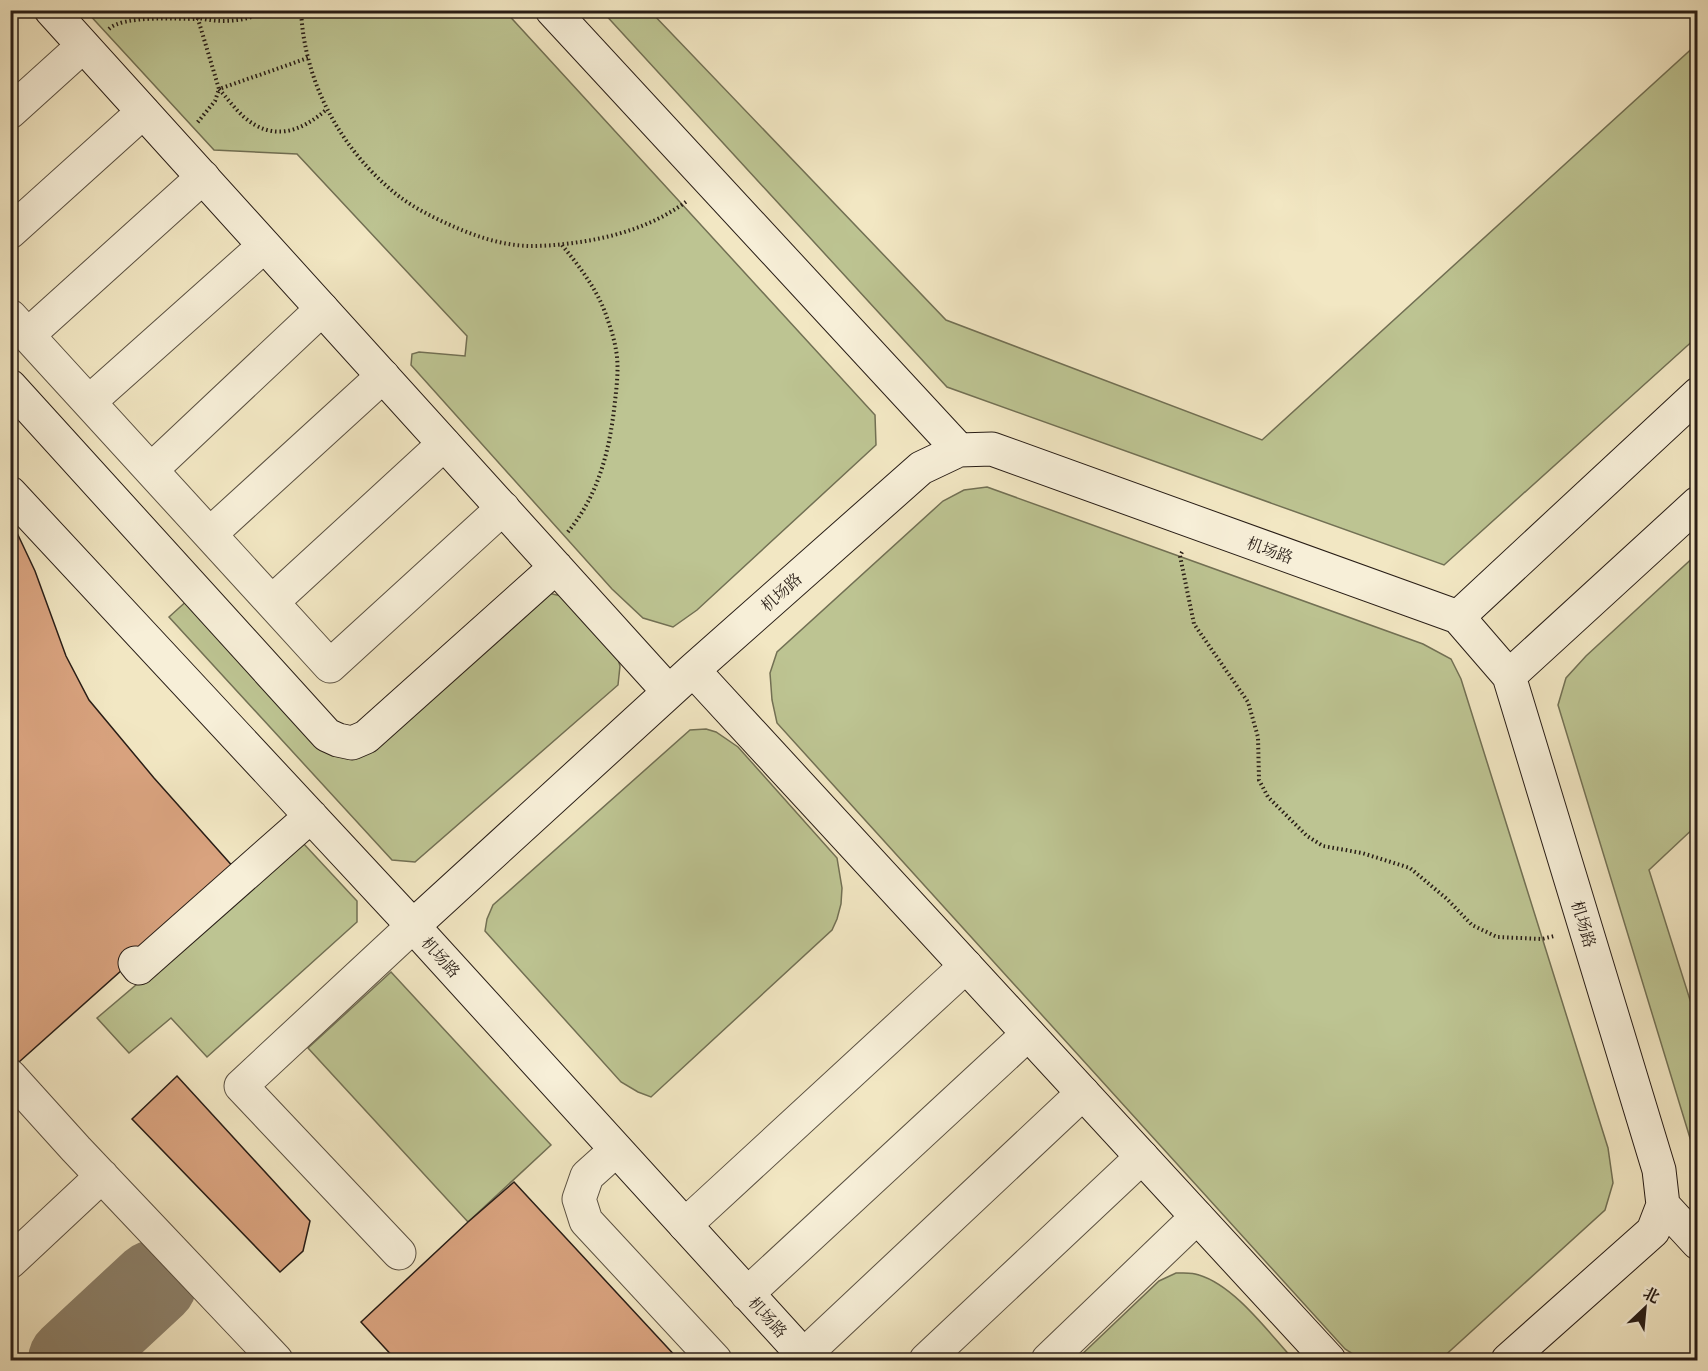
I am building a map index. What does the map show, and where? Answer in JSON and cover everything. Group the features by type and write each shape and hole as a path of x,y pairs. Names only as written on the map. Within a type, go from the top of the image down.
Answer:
{"street":[{"path":"51,10 669,692"},
{"path":"552,10 959,450"},
{"path":"10,112 85,48"},
{"path":"10,232 143,112"},
{"path":"203,177 19,325 330,666 503,508"},
{"path":"89,402 264,246"},
{"path":"151,470 322,309"},
{"path":"210,534 383,376"},
{"path":"10,386 327,735 338,740 352,743 366,737 551,562"},
{"path":"1698,394 1458,617 1509,676 1698,503"},
{"path":"272,602 444,444"},
{"name":"机场路","path":"805,1358 413,926 693,670 921,468 959,450 992,449 1458,617"},
{"path":"10,493 413,926 241,1086 399,1253"},
{"path":"693,670 1329,1360"},
{"name":"机场路","path":"1508,1360 1653,1231 1663,1204 1659,1170 1509,676"},
{"path":"135,963 139,968 311,816"},
{"path":"685,1225 966,966"},
{"path":"747,1294 1028,1034"},
{"path":"10,1076 276,1360"},
{"path":"805,1358 1083,1093"},
{"path":"616,1150 587,1176 579,1199 586,1221 715,1360"},
{"path":"926,1360 1142,1157"},
{"path":"10,1262 102,1176"},
{"path":"1663,1204 1698,1243"},
{"path":"1048,1360 1197,1217"}],"path":[{"path":"175,10 198,19"},
{"path":"85,48 114,24 127,21 198,19 220,22 242,20 268,10"},
{"path":"301,10 308,58 321,99 333,122 357,156 391,190 425,213 462,231 492,240 530,246 605,238 647,224 672,212 711,183"},
{"path":"198,19 219,89 244,117 265,130 280,133 297,129 313,121 327,109"},
{"path":"174,146 204,115 219,89 308,58"},
{"path":"551,562 591,498 599,480 605,461 616,392 617,352 605,312 581,269 561,244"},
{"path":"1192,522 1180,556 1194,624 1248,702 1258,737 1259,780 1268,797 1307,836 1323,846 1362,853 1410,868 1447,899 1472,925 1497,937 1542,939 1585,929"}],"green space":[{"path":"86,11 505,11 875,415 876,445 697,610 673,627 643,618 612,589 411,365 412,354 419,352 465,356 467,336 297,154 214,150"},
{"path":"602,11 650,11 946,320 1262,440 1697,44 1697,337 1444,565 947,387"},
{"path":"987,487 1423,644 1451,659 1461,679 1608,1148 1613,1183 1605,1210 1440,1360 1362,1360 1345,1349 777,723 770,673 777,652 943,501 964,490"},
{"path":"1697,554 1697,825 1649,870 1697,1022 1697,1161 1558,705 1566,678 1586,656"},
{"path":"548,593 566,597 616,652 620,666 618,685 415,862 392,860 169,617 190,598 338,752"},
{"path":"706,729 716,732 738,747 837,858 842,888 841,904 832,930 651,1097 621,1082 485,931 493,905 690,730"},
{"path":"303,843 357,901 357,922 207,1057 171,1018 129,1053 97,1018"},
{"path":"391,972 551,1145 468,1222 308,1048"},
{"path":"1176,1273 1196,1274 1225,1289 1250,1311 1294,1360 1076,1360 1159,1281"}],"building":[{"path":"10,518 35,571 66,656 89,700 154,778 235,869 19,1062 10,1053"},
{"path":"177,1076 310,1221 303,1251 280,1272 132,1119"},
{"path":"514,1182 679,1360 396,1360 361,1322"}],"taxiway":[{"path":"71,1360 154,1283"}]}
